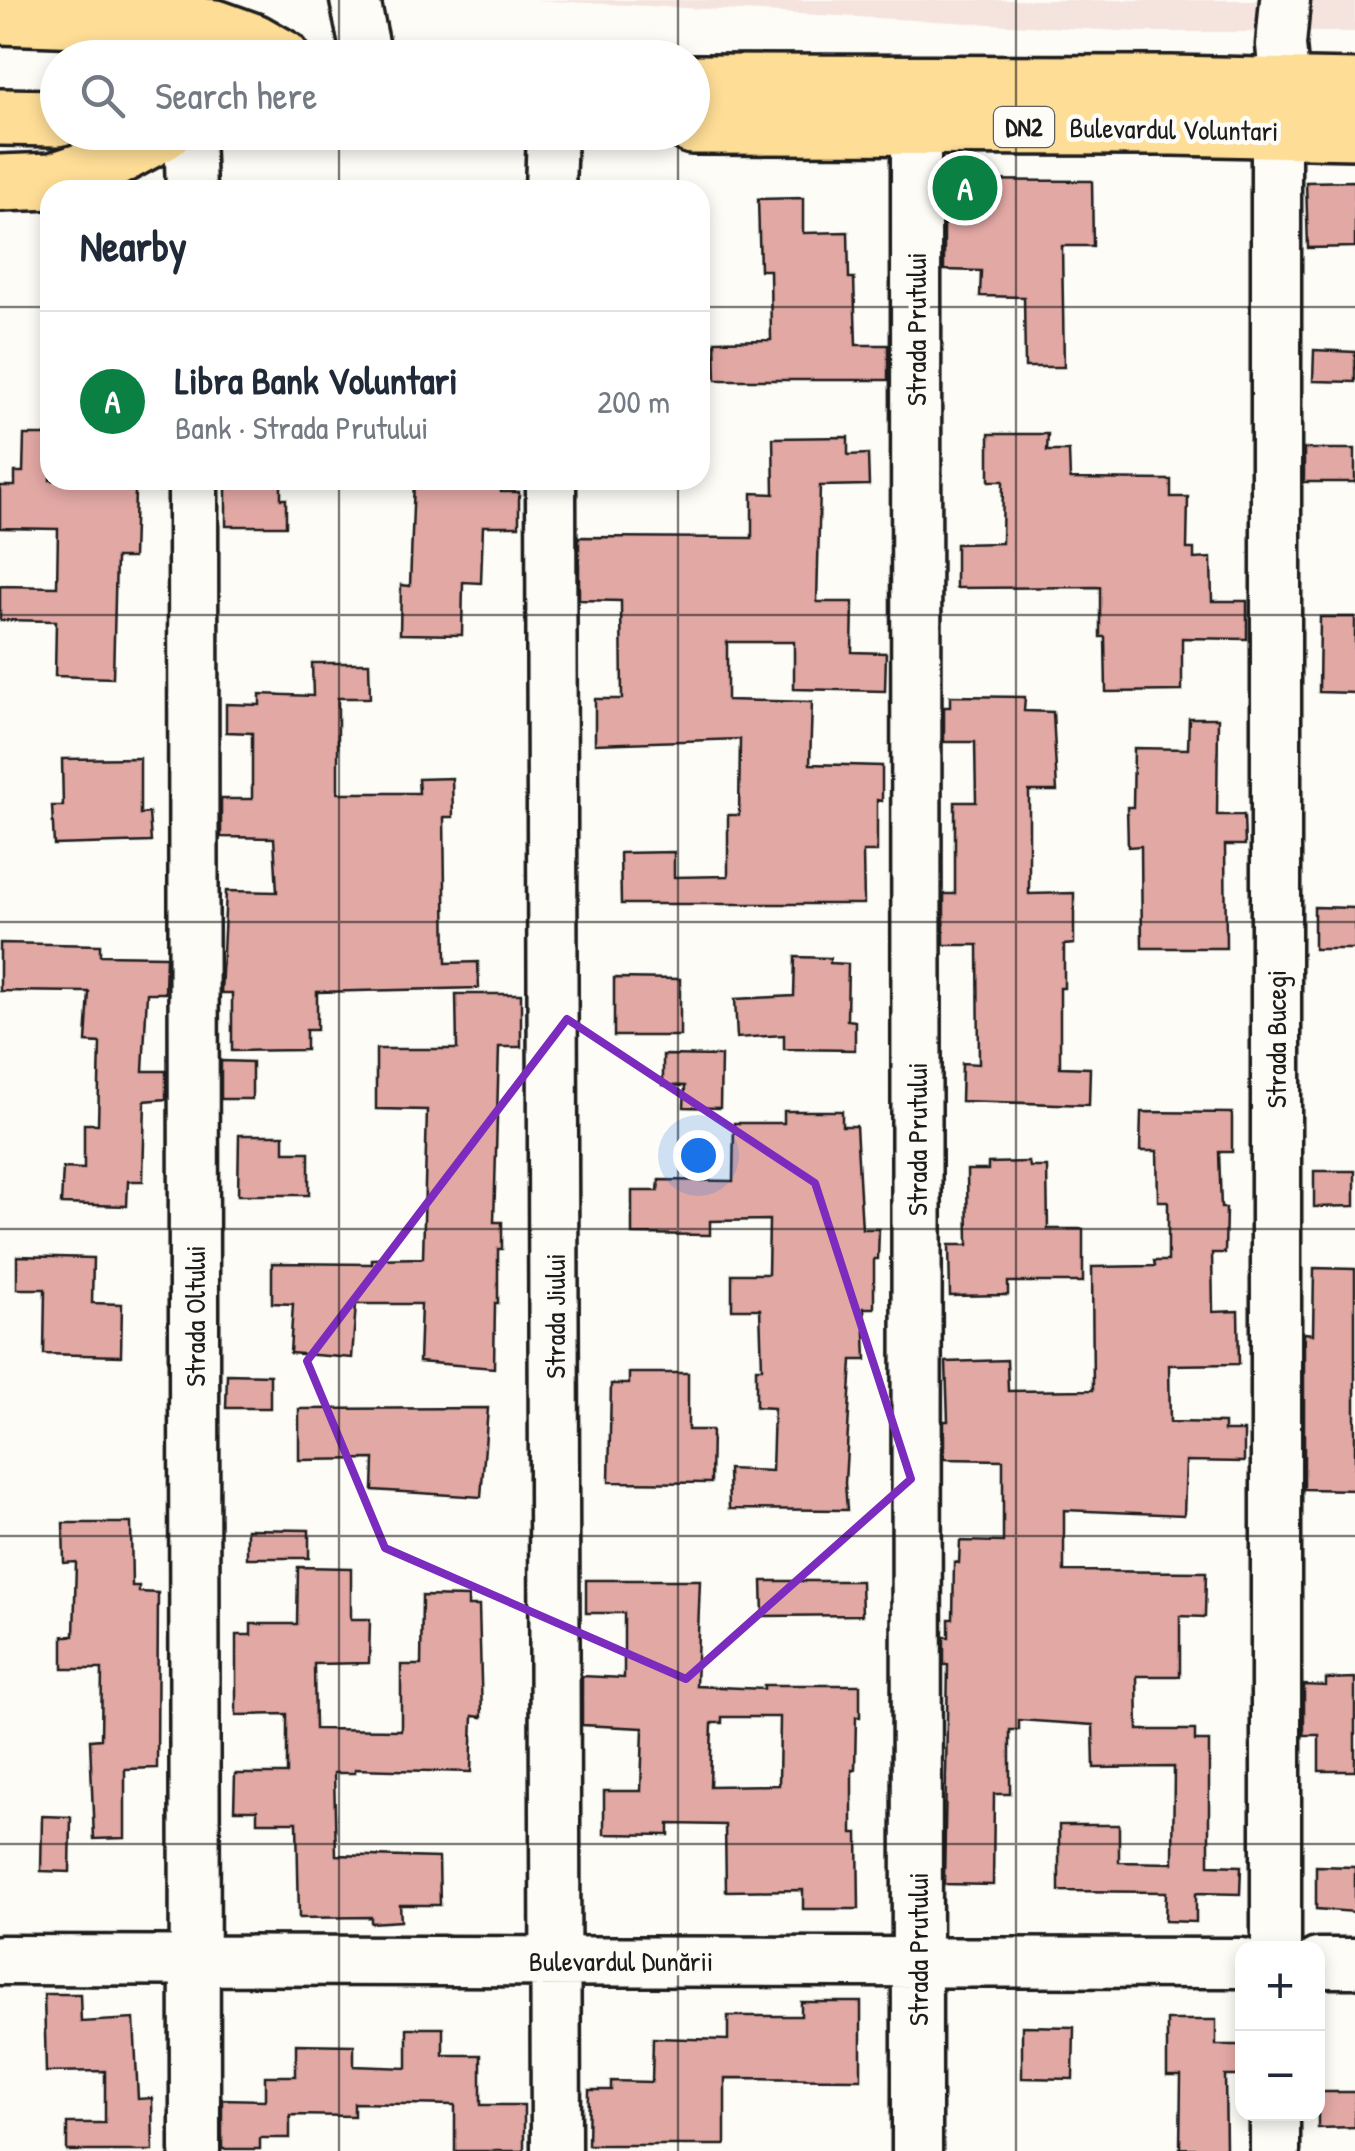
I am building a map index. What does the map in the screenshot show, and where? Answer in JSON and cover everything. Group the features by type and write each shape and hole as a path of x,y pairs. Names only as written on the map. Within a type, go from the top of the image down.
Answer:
{"highway":[{"path":"0,16 167,22 216,28 249,40"},
{"path":"0,80 40,80"},
{"name":"Bulevardul Voluntari","path":"710,84 1280,108 1355,131"},
{"name":"Bulevardul Voluntari","path":"710,126 916,127 1280,108 1355,88"},
{"path":"0,117 40,118"},
{"path":"57,180 102,165 130,150"},
{"path":"0,183 40,182"}],"street":[{"path":"355,0 363,40"},
{"name":"Strada Bucegi","path":"1276,1941 1280,108 1285,0"},
{"name":"Strada Prutului","path":"916,127 917,2151"},
{"path":"189,150 191,180"},
{"path":"550,180 551,150"},
{"name":"Strada Oltului","path":"192,490 196,2151"},
{"name":"Strada Jiului","path":"551,490 556,2151"},
{"name":"Bulevardul Dunării","path":"0,1960 1235,1963"},
{"path":"1325,1963 1355,1963"},
{"path":"1275,2121 1275,2151"}],"highlighted area":[{"path":"567,1019 815,1183 911,1479 686,1679 385,1548 307,1361"}],"shaded area":[{"path":"533,0 1355,0 1355,32 1141,32"}],"building":[{"path":"944,180 1092,181 1093,246 1062,246 1064,367 1025,367 1024,297 980,296 981,271 944,270"},
{"path":"1355,181 1355,247 1308,248 1306,182"},
{"path":"803,198 803,233 848,232 856,345 888,345 888,380 716,380 715,341 771,340 770,270 760,270 758,199"},
{"path":"1314,350 1355,352 1355,382 1313,381"},
{"path":"989,434 1048,434 1047,451 1069,451 1070,479 1171,480 1171,497 1188,497 1187,549 1194,549 1194,559 1211,558 1212,601 1247,601 1247,639 1182,638 1182,691 1106,692 1100,587 956,588 956,544 1002,543 1003,481 989,481"},
{"path":"24,435 40,435 40,490 135,491 133,558 116,558 113,678 55,676 56,621 0,620 0,586 57,587 58,529 0,528 0,486 15,486 15,472 23,472"},
{"path":"848,437 848,455 868,454 869,485 820,486 817,602 853,602 852,652 886,653 885,691 794,689 794,642 727,642 727,700 812,702 810,764 882,766 882,801 877,800 877,852 863,852 864,904 621,904 620,853 674,852 674,877 728,876 728,815 739,815 740,739 595,744 595,699 622,699 621,601 579,600 579,537 752,538 752,493 774,494 773,438"},
{"path":"1304,449 1355,449 1355,482 1304,482"},
{"path":"226,490 281,490 281,499 286,499 286,526 226,526"},
{"path":"414,490 519,492 519,526 483,526 481,583 463,582 462,635 400,634 401,585 410,586"},
{"path":"1320,617 1355,617 1355,693 1319,692"},
{"path":"312,663 369,663 370,698 338,698 338,793 419,793 418,779 452,778 453,817 444,817 446,963 478,962 479,988 317,992 317,1030 306,1030 306,1050 232,1051 232,993 221,993 226,891 277,892 274,838 221,837 221,799 252,799 252,733 226,732 226,704 260,705 260,694 313,696"},
{"path":"950,696 1025,697 1024,711 1053,712 1057,791 1029,791 1029,894 1074,893 1074,944 1064,945 1064,988 1060,988 1060,1067 1090,1068 1089,1105 961,1101 962,1063 979,1064 978,945 944,945 944,894 955,894 955,802 976,802 975,742 944,742 944,707 950,707"},
{"path":"1189,718 1218,718 1217,815 1244,815 1245,845 1225,845 1226,948 1142,948 1141,846 1128,847 1127,807 1133,807 1134,748 1188,749"},
{"path":"140,758 140,814 149,813 151,842 54,845 52,806 63,806 62,759"},
{"path":"1314,907 1355,908 1355,949 1314,949"},
{"path":"0,943 100,945 100,955 166,956 165,993 147,993 143,1071 166,1071 166,1099 145,1101 143,1181 128,1181 127,1206 61,1204 63,1168 84,1169 84,1124 98,1124 100,1043 86,1042 89,992 0,991"},
{"path":"795,957 830,958 830,963 848,964 847,1020 855,1021 855,1050 784,1049 784,1035 737,1038 735,999 794,996"},
{"path":"614,978 680,979 680,1036 614,1036"},
{"path":"456,994 521,994 521,1047 499,1047 494,1222 502,1222 502,1249 498,1249 494,1368 419,1362 421,1304 356,1304 352,1358 290,1353 293,1304 272,1303 272,1263 372,1264 372,1259 423,1258 427,1110 376,1109 376,1049 457,1049"},
{"path":"663,1055 721,1056 720,1108 684,1107 685,1086 663,1085"},
{"path":"221,1061 252,1062 252,1099 221,1099"},
{"path":"784,1111 842,1111 842,1126 856,1126 862,1229 879,1229 878,1259 874,1259 874,1308 864,1308 866,1360 852,1360 847,1510 729,1509 728,1469 772,1471 774,1408 756,1407 756,1368 762,1368 760,1309 732,1309 732,1274 768,1274 769,1220 710,1221 710,1235 632,1234 632,1191 658,1191 659,1180 733,1181 734,1123 784,1123"},
{"path":"1141,1112 1232,1113 1232,1152 1219,1152 1221,1208 1226,1208 1225,1253 1212,1253 1213,1312 1238,1311 1239,1364 1169,1365 1170,1422 1224,1423 1224,1431 1244,1431 1244,1462 1186,1461 1184,1515 1064,1510 1064,1571 1206,1572 1205,1617 1180,1616 1180,1676 1137,1676 1138,1730 1195,1730 1195,1741 1209,1741 1209,1865 1241,1866 1240,1894 1196,1893 1196,1922 1165,1921 1166,1892 1059,1891 1059,1825 1119,1825 1119,1862 1173,1863 1174,1767 1094,1768 1093,1725 1019,1720 1019,1730 1010,1730 1010,1794 994,1794 993,1885 944,1884 948,1665 944,1665 944,1637 949,1637 949,1619 953,1619 954,1562 959,1563 960,1541 1003,1542 1003,1460 944,1459 944,1421 948,1421 946,1362 1007,1360 1008,1391 1093,1390 1092,1267 1155,1266 1154,1261 1168,1261 1168,1201 1158,1201 1157,1151 1140,1151"},
{"path":"239,1135 284,1135 284,1152 309,1152 309,1195 238,1195"},
{"path":"1029,1162 1030,1167 1047,1167 1048,1229 1083,1229 1083,1282 1008,1282 1008,1295 950,1296 949,1245 968,1245 967,1170 988,1170 988,1163"},
{"path":"1314,1171 1355,1171 1355,1206 1314,1207"},
{"path":"17,1256 93,1258 92,1303 122,1304 121,1356 44,1354 45,1289 17,1289"},
{"path":"1314,1268 1355,1269 1355,1490 1304,1489 1304,1333 1313,1334"},
{"path":"629,1373 688,1373 688,1430 712,1430 711,1483 609,1482 611,1384 629,1384"},
{"path":"227,1374 270,1375 270,1408 226,1408"},
{"path":"488,1408 481,1497 373,1490 374,1459 299,1460 299,1409"},
{"path":"63,1523 131,1523 132,1586 139,1586 139,1592 158,1593 157,1768 125,1769 125,1838 94,1839 90,1740 101,1739 102,1669 63,1669 63,1636 74,1636 76,1562 64,1563"},
{"path":"247,1529 309,1530 309,1558 247,1558"},
{"path":"298,1567 351,1568 351,1619 370,1619 369,1663 314,1664 315,1729 401,1730 401,1665 421,1665 422,1596 468,1597 468,1606 479,1606 482,1717 473,1716 471,1772 355,1769 355,1773 334,1773 336,1855 439,1858 440,1905 400,1905 401,1921 371,1923 371,1917 299,1918 297,1822 257,1822 257,1810 234,1810 235,1774 287,1774 287,1714 236,1715 236,1635 251,1635 251,1624 297,1624"},
{"path":"586,1580 700,1580 696,1686 764,1689 764,1685 860,1685 852,1770 852,1833 858,1833 859,1909 803,1909 803,1890 726,1891 725,1825 669,1824 669,1835 604,1834 604,1791 641,1791 643,1728 582,1725 582,1676 624,1678 624,1613 586,1613","holes":["722,1717 780,1717 779,1785 710,1786 712,1723 722,1723"]},
{"path":"762,1581 861,1581 862,1615 763,1616"},
{"path":"1355,1678 1355,1771 1319,1771 1319,1735 1304,1735 1304,1685 1326,1686 1326,1679"},
{"path":"42,1816 71,1817 70,1872 41,1871"},
{"path":"1316,1866 1355,1867 1355,1912 1316,1909"},
{"path":"44,1994 80,1994 81,2022 134,2019 138,2099 152,2098 153,2151 67,2151 67,2123 105,2123 105,2071 46,2072"},
{"path":"801,2002 861,2002 861,2079 725,2078 725,2145 588,2145 589,2090 611,2090 611,2081 652,2082 653,2038 728,2040 728,2016 801,2016"},
{"path":"1167,2020 1216,2020 1216,2045 1235,2045 1235,2076 1225,2076 1226,2149 1180,2148 1181,2076 1167,2076"},
{"path":"1022,2026 1074,2027 1073,2079 1022,2078"},
{"path":"407,2028 443,2028 443,2055 481,2055 481,2105 524,2105 524,2151 455,2151 455,2105 354,2103 354,2116 290,2115 290,2138 260,2138 260,2149 222,2149 222,2099 265,2100 265,2076 296,2076 296,2044 354,2045 354,2066 407,2068"},
{"path":"1325,2092 1355,2092 1355,2127 1318,2128 1318,2121 1325,2121"}],"place":[{"name":"Libra Bank Voluntari","path":"965,188"}]}
